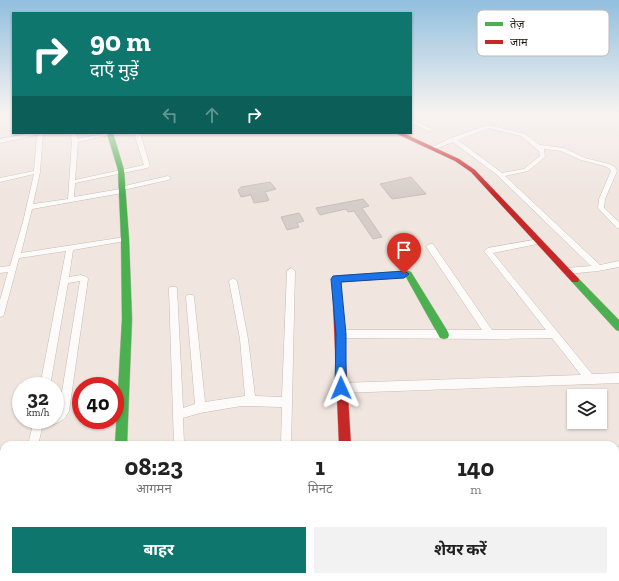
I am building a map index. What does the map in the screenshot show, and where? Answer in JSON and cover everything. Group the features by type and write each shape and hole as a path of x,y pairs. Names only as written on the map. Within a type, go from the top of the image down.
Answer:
{"street":[{"path":"1,310 30,207 37,172 39,141"},
{"path":"71,200 75,141"},
{"path":"114,141 121,172 125,239 127,319 121,441"},
{"path":"73,182 147,165 140,141"},
{"path":"417,141 457,160 473,172 619,327"},
{"path":"433,148 449,141"},
{"path":"457,141 501,175 598,268"},
{"path":"501,175 526,170 543,156 542,150 531,141"},
{"path":"539,147 562,149 583,159 613,168 614,171 602,198 601,208 619,226"},
{"path":"0,180 37,172"},
{"path":"30,207 71,200 168,178"},
{"path":"17,256 125,239"},
{"path":"539,241 488,251 590,380"},
{"path":"430,246 490,335"},
{"path":"47,377 70,247"},
{"path":"567,271 619,264"},
{"path":"0,270 14,268"},
{"path":"286,441 291,270"},
{"path":"345,441 341,388 341,334 336,279 408,274 444,335"},
{"path":"64,411 84,279 65,280"},
{"path":"233,281 244,339 250,401"},
{"path":"173,289 180,441"},
{"path":"190,296 200,408"},
{"path":"341,334 555,334"},
{"path":"341,388 619,378"},
{"path":"179,414 200,408 250,401 287,402"},
{"path":"34,441 36,429"}],"building":[{"path":"411,177 426,194 392,199 380,184"},
{"path":"270,182 276,189 265,192 269,200 267,201 254,203 251,195 241,197 238,190 241,187"},
{"path":"363,199 369,206 362,208 382,237 373,239 354,211 348,212 346,209 320,215 316,208"},
{"path":"299,213 304,221 297,223 299,227 287,230 281,217"}],"traffic: fast":[{"path":"112,141 121,170 125,239 127,319 121,441"},
{"path":"396,275 408,274 444,335"},
{"path":"575,280 619,327"}],"traffic: jam":[{"path":"416,141 457,160 473,171 575,280"},
{"path":"345,441 336,279 396,275"}],"route":[{"path":"341,388 341,334 335,282 336,279 340,277 404,274"}]}
